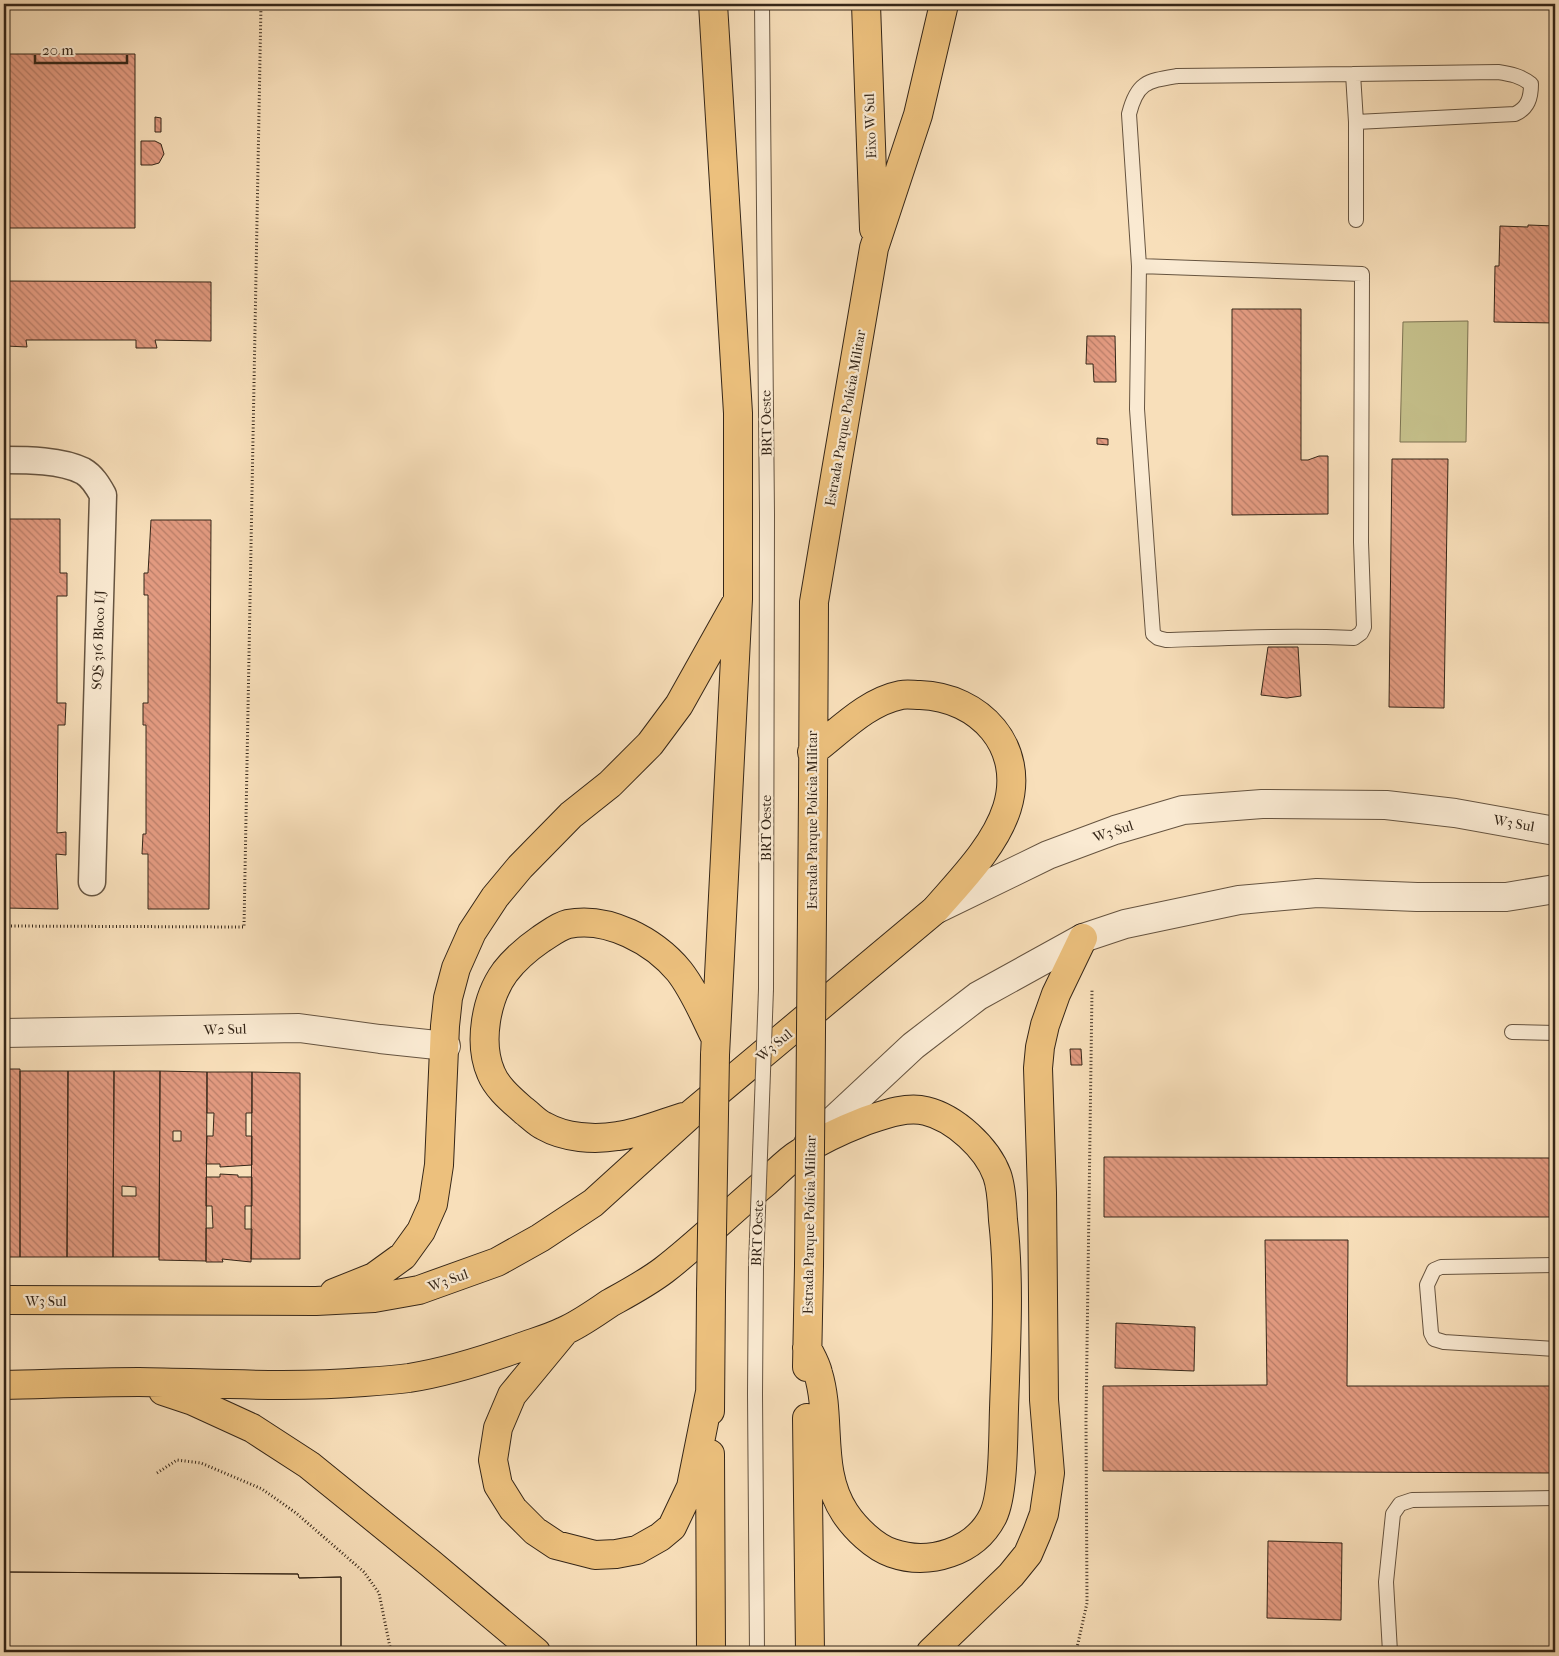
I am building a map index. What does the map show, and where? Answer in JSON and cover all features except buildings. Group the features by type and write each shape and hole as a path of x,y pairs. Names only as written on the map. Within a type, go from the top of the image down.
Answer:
{"main road":[{"path":"711,1652 710,1392 716,1047 738,599 738,413 713,4"},
{"name":"Eixo W Sul","path":"866,4 874,248"},
{"name":"Estrada Parque Polícia Militar","path":"810,1652 807,1348 814,602 874,248 918,115 944,4"},
{"path":"316,1301 374,1277 403,1256 421,1232 433,1204 439,1165 448,998 456,968 472,932 494,897 520,867 572,815 610,784 650,744 679,704 738,599"},
{"path":"812,752 863,712 881,702 902,695 937,696 962,705 981,716 997,732 1009,758 1012,781 1008,807 1000,826 984,852 935,910"},
{"name":"W3 Sul","path":"8,1305 316,1301 374,1298 419,1290 497,1262 540,1238 593,1203 690,1115 935,910"},
{"path":"690,1115 619,1136 586,1138 562,1133 543,1126 506,1094 491,1075 485,1054 485,1039 488,1016 494,994 504,973 518,958 546,935 567,924 598,924 625,932 651,945 667,958 679,971 690,988 716,1047"},
{"path":"931,1652 1011,1575 1028,1554 1038,1534 1044,1514 1050,1473 1044,1400 1042,1193 1038,1068 1045,1025 1056,994 1083,938"},
{"path":"4,1386 138,1382 239,1386 304,1386 409,1378 496,1356 564,1331 662,1272 798,1154 843,1129 903,1110 924,1110 941,1117 962,1130 976,1142 987,1157 998,1178 1004,1232 1007,1318 1003,1440 999,1494 995,1513 985,1528 975,1538 962,1548 944,1555 927,1558 908,1556 889,1553 872,1541 852,1522 835,1496 830,1480 826,1450 823,1394 818,1368 807,1348"},
{"path":"564,1331 512,1395 498,1428 493,1460 498,1485 513,1508 535,1532 556,1545 594,1555 616,1554 637,1550 660,1537 672,1527 691,1487 710,1392"},
{"path":"138,1382 194,1401 252,1428 309,1465 394,1533 536,1652"}],"street":[{"name":"SQS 316 Bloco I/J","path":"11,460 55,463 83,471 96,483 103,495 92,882"},
{"name":"W3 Sul","path":"935,910 1048,855 1115,830 1183,810 1262,804 1386,805 1455,813 1555,831"},
{"path":"798,1154 913,1046 978,996 1083,938 1125,924 1239,900 1317,893 1417,897 1506,897 1555,889"},
{"name":"W2 Sul","path":"4,1033 300,1028 446,1046"}],"lane":[{"name":"BRT Oeste","path":"757,1652 754,1394 756,1265 766,989 767,514 762,4"},
{"path":"1139,266 1362,274 1360,542 1364,627 1358,636 1354,638 1298,635 1261,638 1166,640 1158,638 1154,634 1137,410 1139,266 1129,114 1134,96 1140,88 1153,80 1177,76 1498,72 1517,75 1531,84 1528,105 1515,114 1356,122"},
{"path":"1352,74 1356,122 1356,220"},
{"path":"1512,1032 1555,1033"},
{"path":"1555,1266 1437,1268 1432,1273 1427,1284 1431,1333 1434,1339 1444,1342 1555,1349"},
{"path":"1390,1652 1386,1582 1393,1514 1400,1504 1412,1500 1555,1498"}],"path":[{"path":"4,926 244,927 261,4"},
{"path":"1076,1652 1088,1603 1086,1420 1092,984"},
{"path":"157,1473 177,1460 201,1463 262,1489 296,1513 364,1572 374,1583 379,1593 390,1652"}],"shaded area":[{"path":"1468,321 1466,442 1400,442 1403,322"}]}
